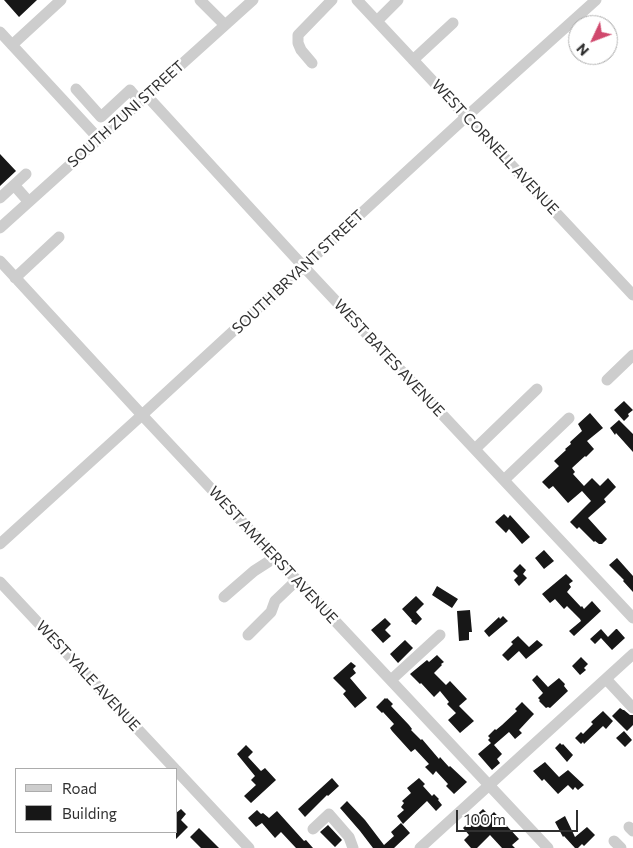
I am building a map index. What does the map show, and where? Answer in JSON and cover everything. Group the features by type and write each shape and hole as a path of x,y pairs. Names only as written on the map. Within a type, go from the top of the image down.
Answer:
{"street":[{"path":"12,45 61,0"},
{"path":"200,0 224,26"},
{"name":"SOUTH ZUNI STREET","path":"0,228 252,0"},
{"path":"312,63 301,50 298,43 298,35 332,0"},
{"name":"WEST CORNELL AVENUE","path":"357,0 633,295"},
{"path":"376,21 398,0"},
{"name":"SOUTH BRYANT STREET","path":"0,544 596,0"},
{"path":"414,60 453,23"},
{"path":"0,32 99,139"},
{"path":"70,108 79,93 101,116 130,90 144,99"},
{"name":"WEST BATES AVENUE","path":"144,99 633,618"},
{"path":"0,198 26,174"},
{"path":"14,185 29,202"},
{"path":"15,278 59,237"},
{"name":"WEST AMHERST AVENUE","path":"0,261 548,848"},
{"path":"607,380 633,355"},
{"path":"475,449 537,389"},
{"path":"504,480 569,418"},
{"path":"224,597 274,556"},
{"path":"248,635 272,612 275,601 297,580"},
{"name":"WEST YALE AVENUE","path":"0,582 174,768"},
{"path":"391,680 440,635"},
{"path":"420,848 633,654"},
{"path":"606,679 633,708"},
{"name":"WEST YALE AVENUE","path":"178,772 249,848"},
{"path":"313,828 329,814 349,837 353,848"}],"building":[{"path":"4,0 37,0 19,17"},
{"path":"0,154 16,171 0,186"},
{"path":"624,401 633,410 624,421 614,410"},
{"path":"590,413 603,428 587,441 594,449 572,468 575,472 573,474 584,486 592,478 600,486 608,478 616,487 604,499 606,502 588,518 607,539 602,544 594,542 579,527 577,529 570,522 591,501 582,491 568,503 553,486 549,489 542,482 559,466 554,461 582,431 578,424"},
{"path":"619,420 633,434 633,452 610,428"},
{"path":"504,514 508,518 510,515 530,537 522,544 509,529 506,533 495,522"},
{"path":"544,550 554,561 544,569 535,558"},
{"path":"617,558 633,576 633,592 609,565"},
{"path":"520,564 526,570 523,574 527,578 519,586 514,580 518,576 513,571"},
{"path":"566,574 573,581 569,584 571,587 567,592 581,607 584,609 592,601 601,611 574,636 569,631 581,621 580,619 567,606 564,609 555,599 550,603 542,594"},
{"path":"437,586 458,599 452,608 432,595"},
{"path":"416,596 424,604 416,612 422,619 416,625 402,609"},
{"path":"470,610 472,632 469,632 469,640 459,641 457,611"},
{"path":"503,616 508,621 489,637 484,631 499,617 500,619"},
{"path":"385,618 391,624 385,630 391,636 383,643 371,630"},
{"path":"601,629 608,637 617,629 625,638 612,650 601,638 595,644 590,639"},
{"path":"518,636 529,647 537,640 543,645 526,659 519,651 508,661 502,655"},
{"path":"405,640 413,648 398,663 390,654"},
{"path":"437,655 444,662 434,673 446,685 450,681 467,699 459,706 474,721 460,733 448,720 456,713 447,704 449,702 440,691 434,697 410,674 427,660 429,662"},
{"path":"581,657 588,664 584,668 586,670 580,675 572,666"},
{"path":"351,662 356,666 353,669 356,673 350,678 367,698 355,708 343,694 346,691 333,678"},
{"path":"537,675 548,687 559,678 565,684 564,686 568,691 550,708 546,708 539,701 538,698 543,693 532,680"},
{"path":"385,698 393,704 391,706 409,725 411,730 422,739 439,759 440,757 467,782 454,794 436,771 433,775 425,767 429,764 415,749 411,752 392,731 390,728 394,724 376,707"},
{"path":"522,702 534,714 519,730 522,733 515,739 509,732 494,745 502,754 497,759 500,763 492,770 478,754 491,743 488,740 490,738 488,736 517,711 515,709"},
{"path":"620,708 633,715 633,725 627,731 612,716"},
{"path":"603,711 613,721 606,729 603,726 584,744 583,742 581,744 575,738 581,732 583,734 593,724 591,722"},
{"path":"624,731 632,740 625,747 616,738"},
{"path":"560,743 573,755 567,762 555,748"},
{"path":"246,745 253,752 248,757 261,771 265,768 276,780 251,803 244,796 256,785 251,780 255,776 237,754"},
{"path":"545,762 559,777 568,770 584,785 578,790 575,787 573,790 568,785 558,794 544,779 542,781 533,771"},
{"path":"332,778 339,786 305,817 298,809"},
{"path":"419,778 425,784 423,786 432,796 434,794 439,799 442,805 436,811 427,801 403,824 397,816 404,810 401,807 404,803 402,801 411,793 407,788"},
{"path":"347,801 365,820 384,845 394,836 391,832 401,823 410,833 394,848 373,848 340,808"},
{"path":"181,809 186,814 181,820 188,827 176,839 176,833 178,833 178,811"},
{"path":"483,809 490,816 494,812 519,839 512,845 515,848 502,848 490,835 477,848 471,848 464,840 469,835 463,828"},
{"path":"257,810 269,818 277,811 304,841 306,840 313,848 296,848 281,832 275,838 262,823 256,827 248,818"},
{"path":"565,816 575,837 587,827 595,835 584,846 582,844 575,848 563,837 555,822"},
{"path":"328,825 342,840 335,847 320,832"},
{"path":"199,828 219,848 201,848 190,837"}]}
